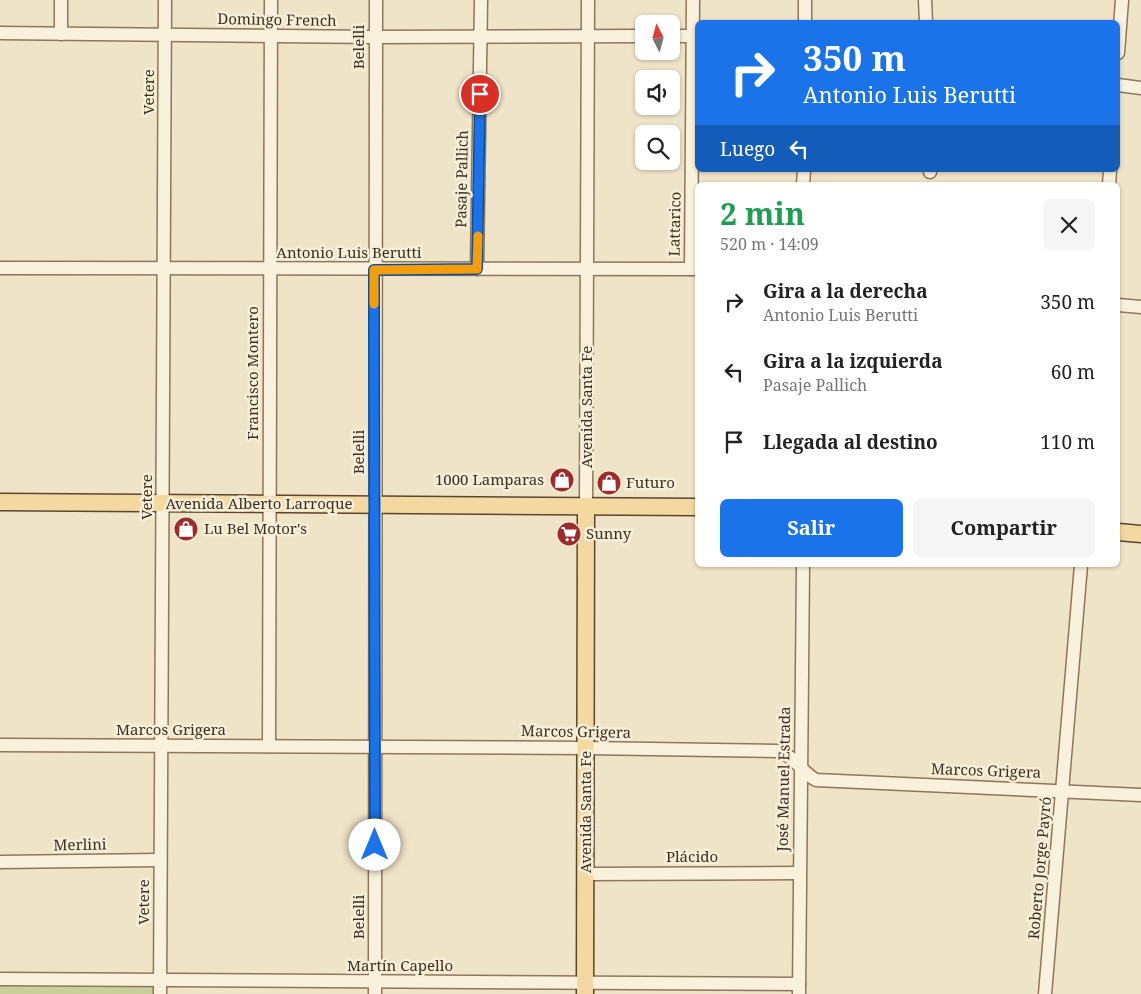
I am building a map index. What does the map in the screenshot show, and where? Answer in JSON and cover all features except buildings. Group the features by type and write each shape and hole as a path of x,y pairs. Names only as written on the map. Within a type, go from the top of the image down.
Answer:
{"main road":[{"name":"Avenida Alberto Larroque","path":"0,502 695,507"},
{"name":"Avenida Santa Fe","path":"585,989 586,506"},
{"path":"1120,532 1141,534"}],"street":[{"path":"61,0 61,34"},
{"name":"Vetere","path":"160,994 165,0"},
{"name":"Francisco Montero","path":"269,746 272,0"},
{"name":"Belelli","path":"375,988 374,270 376,0"},
{"name":"Pasaje Pallich","path":"477,269 481,0"},
{"name":"Avenida Santa Fe","path":"586,506 588,0"},
{"name":"Lattarico","path":"693,0 695,36 694,269"},
{"path":"805,0 805,20"},
{"path":"925,0 926,20"},
{"path":"1120,26 1122,0"},
{"name":"Domingo French","path":"0,33 376,37 635,36"},
{"path":"680,36 695,36"},
{"path":"1120,85 1141,88"},
{"name":"Antonio Luis Berutti","path":"0,268 694,269"},
{"path":"1120,305 1141,307"},
{"name":"José Manuel Estrada","path":"799,989 803,567"},
{"name":"Roberto Jorge Payró","path":"1045,994 1082,567"},
{"name":"Marcos Grigera","path":"0,745 586,748 778,751 791,756 800,767 816,780 1141,795"},
{"name":"Merlini","path":"0,862 160,860"},
{"name":"Plácido","path":"585,874 800,873"},
{"name":"Martín Capello","path":"0,979 160,980 375,988 799,989"}],"green space":[{"path":"0,979 160,980 159,994 0,994"}],"slow traffic":[{"path":"374,304 374,270 477,269 478,236"}],"place":[{"name":"1000 Lamparas","path":"562,480"},
{"name":"Futuro","path":"609,483"},
{"name":"Lu Bel Motor's","path":"186,529"},
{"name":"Sunny","path":"569,534"}],"route":[{"path":"375,845 374,270 477,269 480,94"}]}
